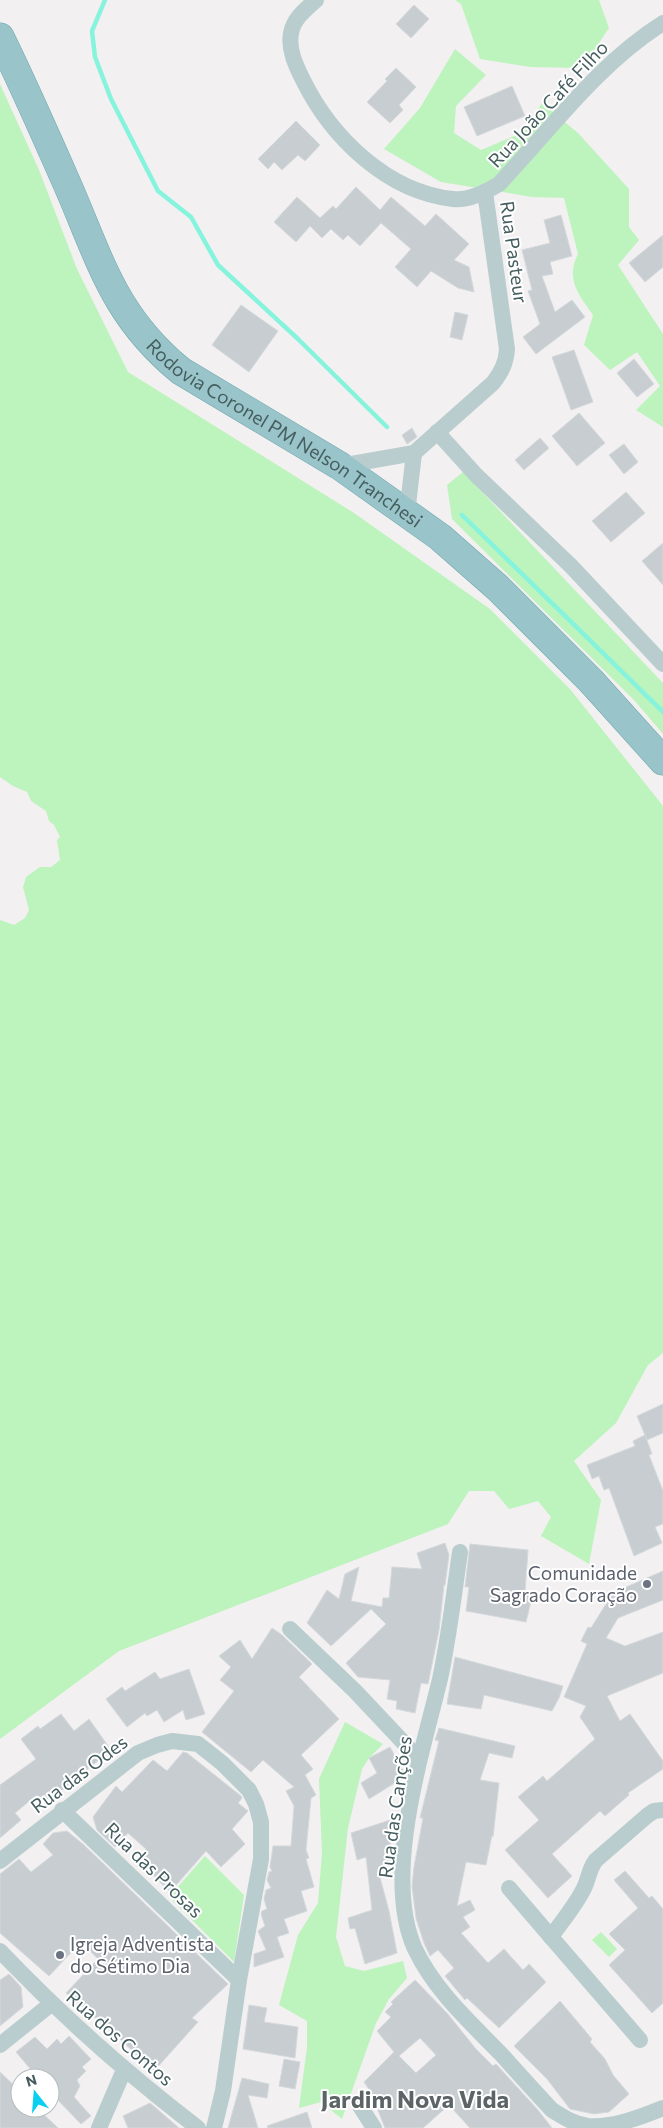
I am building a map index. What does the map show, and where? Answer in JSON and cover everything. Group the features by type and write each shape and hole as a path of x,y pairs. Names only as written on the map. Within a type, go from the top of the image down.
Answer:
{"highway":[{"name":"Rodovia Coronel PM Nelson Tranchesi","path":"0,37 62,172 103,272 122,306 142,334 181,371 340,466 440,537 498,588 591,681 663,761"}],"street":[{"name":"Rua Pasteur","path":"316,0 296,21 291,36 292,50 294,61 314,102 329,123 357,154 407,185 429,194 454,200 485,192 507,349 506,362 493,383 414,453"},
{"name":"Rua João Café Filho","path":"485,192 500,184 583,91 615,59 648,32 663,23"},
{"path":"436,432 476,476 571,566 663,664"},
{"path":"340,466 414,453 407,514"},
{"name":"Rua das Canções","path":"460,1552 440,1678 419,1759 404,1849 402,1900 409,1934 424,1966 453,2006 552,2110 571,2121 586,2126 601,2126 621,2122 663,2108"},
{"path":"290,1628 355,1691 419,1759"},
{"name":"Rua das Odes","path":"0,1860 62,1810 138,1753 157,1745 172,1741 198,1744 236,1776 249,1790 256,1804 261,1822 261,1859 223,2091 214,2128"},
{"name":"Rua das Prosas","path":"62,1810 240,1980"},
{"path":"551,1937 581,1894 590,1868 596,1860 648,1815 654,1811 663,1810"},
{"path":"509,1888 640,2040"},
{"name":"Rua dos Contos","path":"0,1951 51,2004 124,2070 198,2128"},
{"path":"0,2045 51,2004"},
{"path":"99,2128 112,2094 124,2070"},
{"path":"360,2106 374,2128"}],"green space":[{"path":"455,0 599,0 609,28 582,68 531,67 480,59 461,4"},
{"path":"455,49 486,75 456,106 454,133 481,150 524,132 542,103 578,133 629,189 629,227 639,240 618,265 663,334 663,427 636,410 660,386 637,352 610,370 584,345 593,315 579,294 573,279 574,263 578,254 564,198 532,197 441,182 384,149 420,108"},
{"path":"0,84 39,170 77,269 128,372 354,513 490,609 570,689 663,806 663,1353 648,1365 616,1423 574,1461 601,1500 589,1564 541,1536 551,1517 538,1501 509,1509 494,1491 469,1491 448,1524 119,1651 0,1739 0,920 14,925 25,918 29,910 23,887 26,877 40,867 51,867 60,860 57,840 60,837 54,825 49,821 46,811 31,801 27,792 13,786 0,777"},
{"path":"463,472 663,683 663,734 634,700 452,519 447,485"},
{"path":"345,1722 383,1744 369,1758 362,1769 348,1828 336,1937 345,1966 364,1971 403,1961 407,1978 389,1999 376,2023 342,2119 321,2102 299,2108 307,2047 307,2021 279,2005 298,1935 318,1903 322,1853 319,1779"},
{"path":"205,1856 244,1895 234,1962 169,1897"},
{"path":"601,1932 617,1949 609,1957 592,1940"}],"building":[{"path":"414,5 429,19 411,38 396,24"},
{"path":"396,68 416,87 399,105 403,110 390,123 367,102 387,81 385,79"},
{"path":"512,86 525,116 477,136 464,107"},
{"path":"296,121 320,145 305,161 298,155 282,170 274,162 268,169 258,159"},
{"path":"356,187 380,210 391,197 425,226 436,214 469,244 454,260 469,267 474,292 458,288 431,271 417,287 395,267 411,249 381,223 360,246 348,235 343,240 331,229 322,238 310,226 296,242 274,222 297,197 320,218 333,206 336,209"},
{"path":"561,215 572,256 550,262 553,274 542,276 555,312 572,300 585,317 536,354 523,337 540,324 528,291 532,290 522,250 550,243 544,220"},
{"path":"663,235 663,267 645,282 629,263"},
{"path":"241,305 278,331 249,372 212,345"},
{"path":"455,312 468,315 462,340 450,337"},
{"path":"574,350 593,402 571,410 552,357"},
{"path":"634,359 654,384 637,397 617,373"},
{"path":"579,413 605,443 577,466 552,436"},
{"path":"412,428 417,437 407,444 402,435"},
{"path":"540,438 549,448 524,470 515,460"},
{"path":"624,444 638,462 624,474 609,455"},
{"path":"626,492 645,513 611,542 592,521"},
{"path":"663,543 663,585 642,561"},
{"path":"663,1404 663,1433 647,1440 637,1416"},
{"path":"645,1435 652,1454 649,1455 663,1491 663,1524 655,1527 662,1543 634,1556 609,1488 604,1490 599,1476 592,1479 587,1465 635,1446 633,1441"},
{"path":"445,1543 449,1555 439,1630 428,1684 421,1683 415,1713 396,1709 397,1701 387,1699 390,1680 358,1677 346,1663 386,1624 371,1609 331,1646 307,1623 327,1590 339,1599 345,1574 359,1567 351,1601 382,1607 383,1598 389,1598 392,1567 422,1569 417,1553"},
{"path":"470,1544 528,1550 525,1592 533,1593 526,1622 466,1611 469,1587 465,1587"},
{"path":"663,1571 663,1600 618,1618 606,1638 625,1646 663,1632 663,1673 607,1696 620,1721 630,1714 663,1761 663,1769 628,1793 629,1795 605,1816 600,1811 552,1854 572,1876 548,1898 505,1850 539,1820 518,1797 543,1776 547,1781 595,1739 580,1717 586,1706 564,1697 587,1644 581,1641 588,1627 591,1628 606,1604 601,1598"},
{"path":"272,1628 312,1664 299,1677 339,1719 301,1755 313,1769 305,1775 316,1795 311,1798 306,1850 309,1858 306,1859 314,1887 301,1891 307,1911 284,1919 289,1933 277,1937 284,1957 254,1967 254,1954 266,1950 258,1931 265,1926 261,1914 262,1911 267,1909 264,1899 266,1890 271,1888 267,1880 269,1872 272,1871 270,1867 273,1846 291,1846 294,1806 286,1791 294,1787 263,1760 251,1772 202,1732 234,1691 220,1680 231,1667 219,1656 240,1640 252,1659"},
{"path":"455,1657 563,1686 552,1711 484,1695 481,1709 447,1704"},
{"path":"189,1669 205,1714 186,1720 183,1710 164,1722 157,1710 147,1716 145,1713 127,1727 106,1699 122,1687 125,1691 155,1672 160,1679"},
{"path":"61,1714 74,1731 89,1719 111,1750 61,1791 44,1802 37,1795 15,1813 21,1820 0,1838 0,1785 36,1759 21,1739 38,1726 40,1729"},
{"path":"439,1728 515,1746 512,1758 489,1753 480,1780 499,1783 493,1837 492,1835 486,1865 466,1862 457,1906 470,1900 475,1910 463,1917 470,1927 461,1933 488,1963 504,1949 523,1970 529,1964 546,1982 499,2028 467,1998 465,2000 445,1976 454,1968 438,1950 430,1956 416,1918 412,1886 414,1867 423,1818 420,1818 439,1741 435,1740"},
{"path":"390,1747 406,1776 369,1799 361,1783 377,1773 369,1758"},
{"path":"183,1752 187,1753 241,1796 242,1798 238,1803 248,1811 232,1829 245,1844 221,1867 206,1851 170,1892 137,1859 146,1849 128,1833 115,1847 97,1830 93,1817 116,1786 122,1792 153,1760 167,1771"},
{"path":"390,1820 395,1833 387,1835 394,1853 393,1865 378,1870 389,1911 397,1953 365,1964 355,1928 350,1929 348,1918 372,1910 366,1857 357,1860 351,1833"},
{"path":"67,1831 84,1845 228,1984 192,2018 198,2022 154,2071 66,1993 98,1959 81,1942 49,1976 0,1933 0,1874 19,1859 31,1872 53,1855 43,1844 53,1833"},
{"path":"625,1871 649,1898 652,1896 663,1909 663,2003 652,2013 609,1965 625,1950 609,1934 638,1908 614,1880"},
{"path":"9,1974 21,1987 23,2007 0,2026 0,1980"},
{"path":"415,1980 447,2013 476,2049 493,2066 496,2064 552,2128 470,2128 449,2105 423,2128 385,2128 377,2108 380,2105 364,2082 394,2052 377,2031 391,2017 385,2012 393,2004 391,2002","holes":["420,2038 436,2055 416,2073 399,2056"]},
{"path":"560,2001 592,2039 590,2042 605,2059 613,2075 629,2094 609,2112 594,2114 570,2109 547,2079 514,2046"},
{"path":"249,2005 267,2008 264,2022 298,2027 295,2058 243,2049"},
{"path":"69,2036 91,2059 82,2067 86,2071 77,2080 80,2086 74,2097 91,2116 81,2124 60,2102 60,2068 30,2068 16,2052 35,2037 47,2049 57,2039 61,2044"},
{"path":"284,2059 300,2062 295,2089 279,2086"},
{"path":"0,2072 10,2082 10,2118 48,2118 58,2128 0,2128"},
{"path":"242,2078 269,2084 267,2098 248,2095 258,2128 228,2128"},
{"path":"150,2103 179,2128 128,2128 123,2116"},
{"path":"307,2112 312,2128 268,2128 267,2126"}],"waterway":[{"path":"105,0 92,31 95,57 111,99 158,191 191,217 218,265 298,339 387,427"},
{"path":"462,515 663,712"}],"place":[{"name":"Comunidade Sagrado Coração","path":"647,1584"},
{"name":"Igreja Adventista do Sétimo Dia","path":"60,1955"}],"district":[{"name":"Jardim Nova Vida","path":"415,2100"}]}
